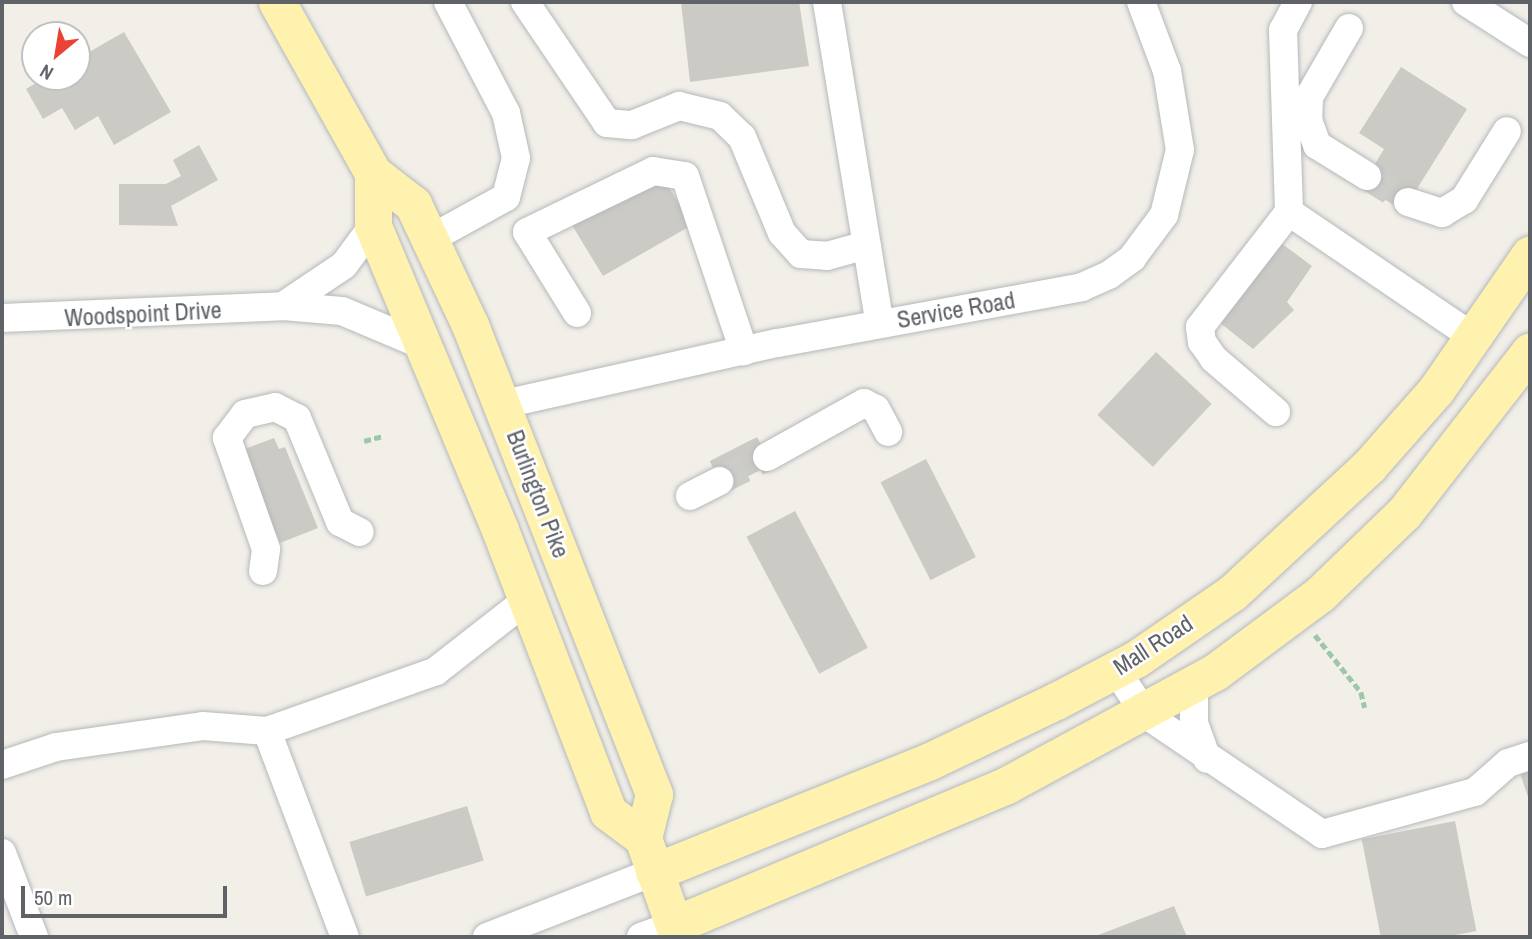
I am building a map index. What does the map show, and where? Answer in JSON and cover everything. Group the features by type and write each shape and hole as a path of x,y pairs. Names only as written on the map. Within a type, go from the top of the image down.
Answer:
{"main road":[{"name":"Burlington Pike","path":"277,2 373,173 413,204 503,404 654,794 649,855"},
{"name":"Burlington Pike","path":"373,173 373,226 425,345 608,812 649,855"},
{"name":"Mall Road","path":"649,855 930,761 1116,670 1232,593 1300,535 1377,457 1474,337 1530,254"},
{"path":"649,855 664,933 1007,785 1145,714 1194,684 1320,594 1404,513 1530,351"}],"street":[{"path":"525,2 607,124 632,125 679,106 720,116 742,137 782,233 801,254 827,256 867,246"},
{"path":"827,2 880,324"},
{"name":"Service Road","path":"503,404 744,351 1082,287 1109,275 1151,237 1170,197 1180,150 1167,71 1141,2"},
{"path":"1276,412 1214,359 1202,342 1200,327 1289,212 1283,30 1298,2"},
{"path":"1466,2 1530,43"},
{"path":"430,239 506,197 516,158 506,113 453,3"},
{"path":"1349,27 1310,97 1308,120 1317,145 1367,176"},
{"path":"1408,202 1442,213 1464,200 1507,131"},
{"path":"577,313 527,232 653,171 685,176 744,351"},
{"path":"1289,212 1474,337"},
{"path":"283,306 344,265 373,226"},
{"name":"Woodspoint Drive","path":"2,318 283,306 342,311 425,345"},
{"path":"767,457 864,403 876,409 888,432"},
{"path":"263,571 266,549 227,438 245,414 275,407 296,418 340,522 360,532"},
{"path":"690,496 719,481"},
{"path":"2,765 57,747 203,726 267,731 436,671 527,600"},
{"path":"1116,670 1145,714 1207,759 1322,834 1475,792 1508,763 1530,756"},
{"path":"1194,684 1194,723 1207,759"},
{"path":"267,731 345,937"},
{"path":"2,853 34,937"},
{"path":"487,937 649,855"}],"path":[{"path":"364,441 383,436"},
{"path":"1313,632 1361,692 1365,708"}],"building":[{"path":"681,2 799,2 809,66 690,82"},
{"path":"124,32 171,112 114,145 98,116 75,130 62,108 43,119 27,91 91,91 91,51"},
{"path":"1401,67 1467,109 1403,211 1362,185 1384,149 1359,133"},
{"path":"199,145 218,180 171,206 178,226 119,225 119,184 166,184 181,176 173,160"},
{"path":"665,181 692,225 603,276 570,222"},
{"path":"1281,243 1312,266 1287,302 1294,310 1253,349 1219,322"},
{"path":"1156,352 1212,404 1153,467 1097,415"},
{"path":"757,437 771,465 724,489 710,461"},
{"path":"274,438 279,449 285,447 318,528 280,543 249,467 234,453"},
{"path":"926,459 976,557 930,580 881,482"},
{"path":"795,511 868,648 819,674 746,537"},
{"path":"1530,766 1530,803 1519,770"},
{"path":"467,806 484,861 366,896 349,842"},
{"path":"1455,821 1476,931 1445,937 1381,937 1362,839"},
{"path":"1174,906 1187,937 1093,937"}],"tunnel":[{"path":"1367,176 1408,202"},
{"path":"719,481 767,457"}]}
